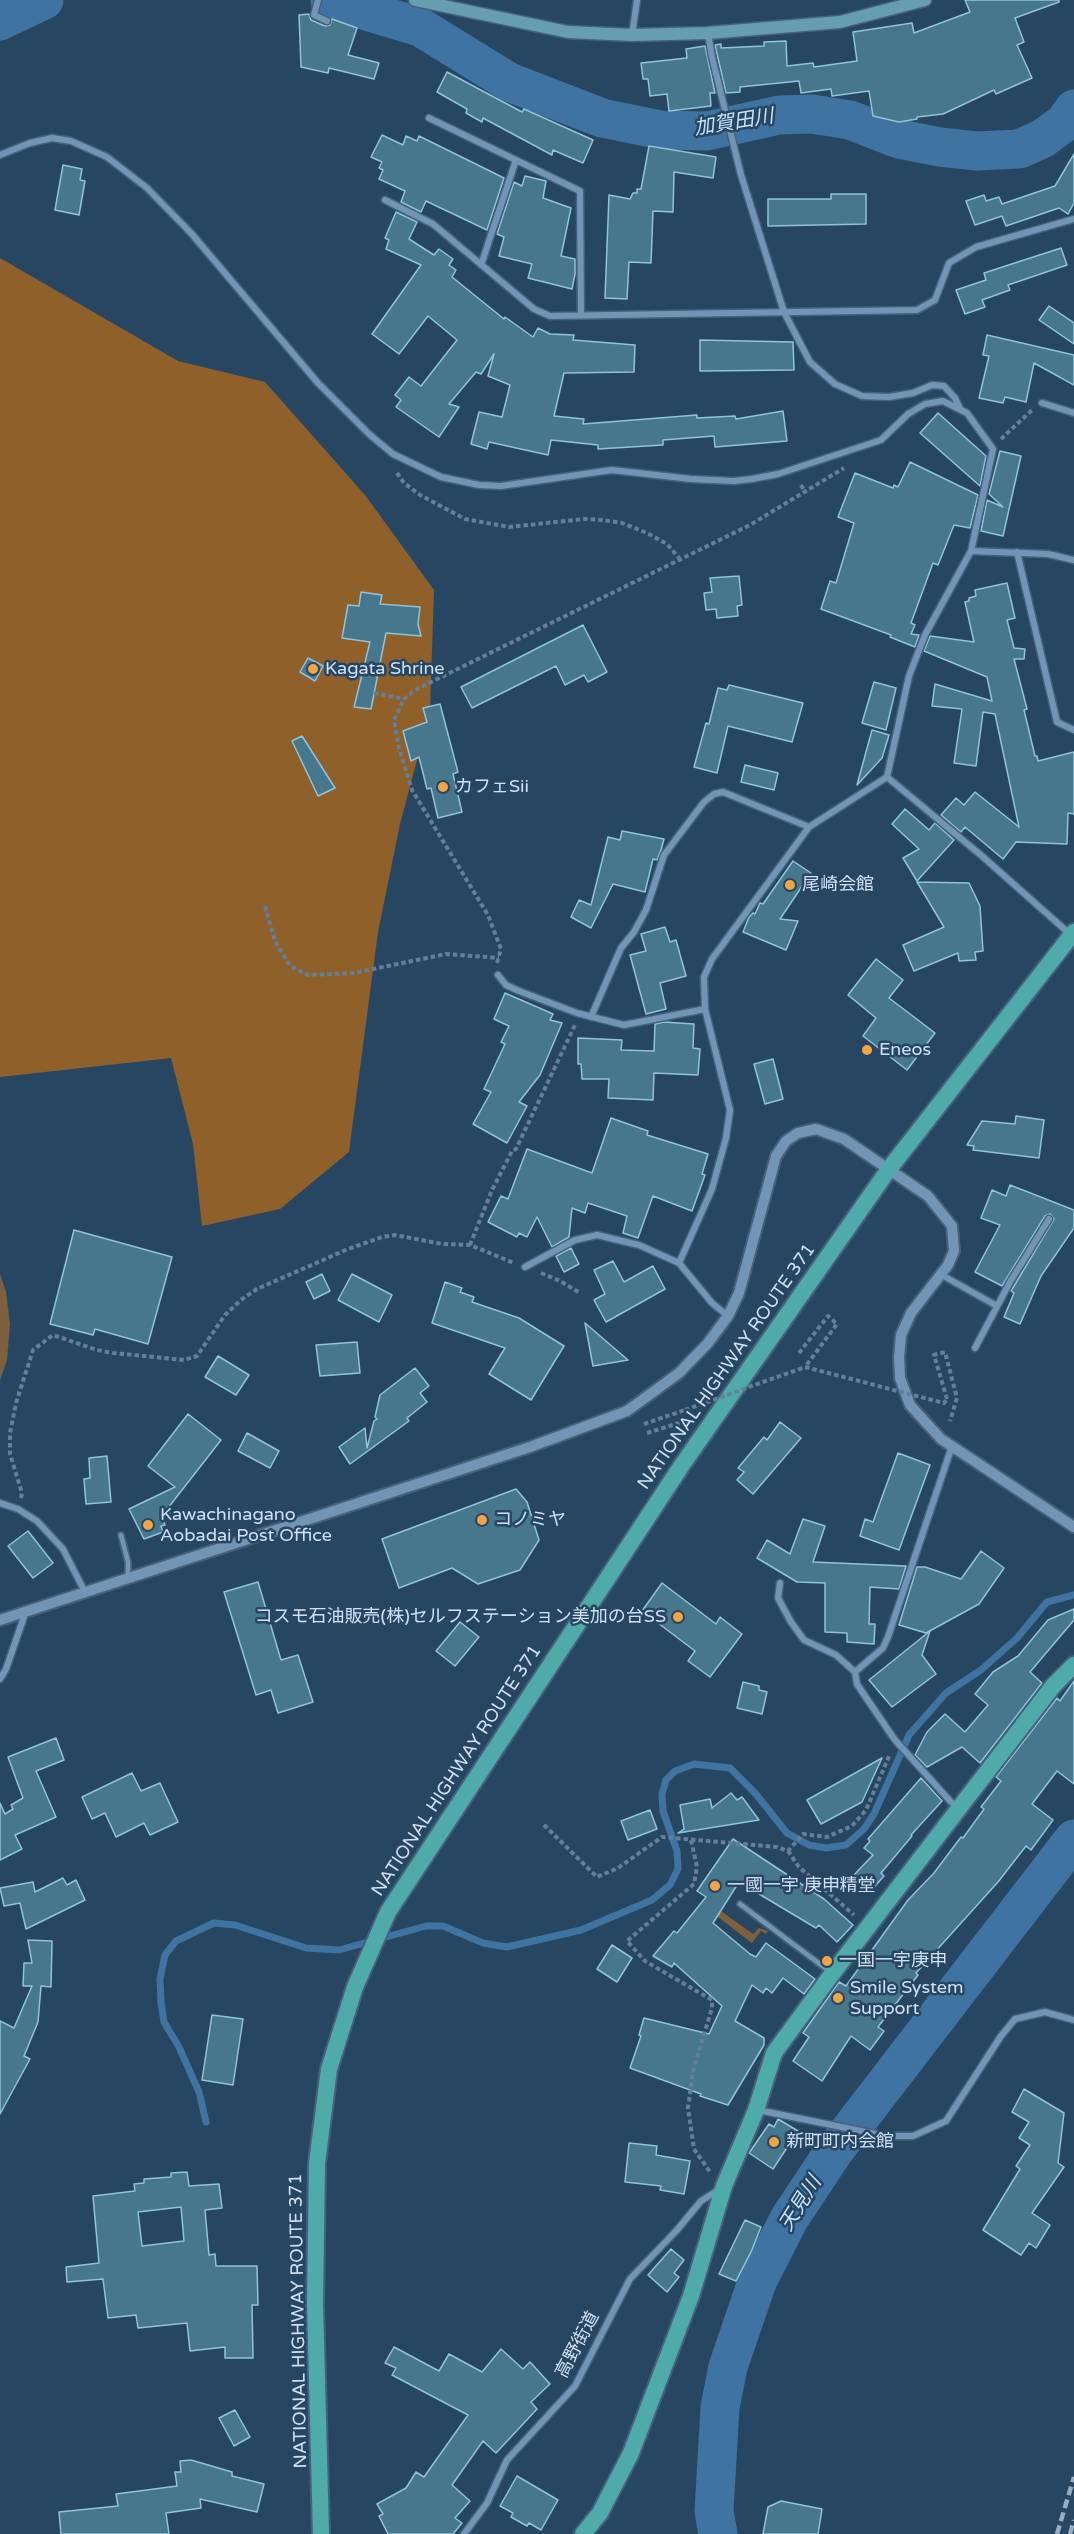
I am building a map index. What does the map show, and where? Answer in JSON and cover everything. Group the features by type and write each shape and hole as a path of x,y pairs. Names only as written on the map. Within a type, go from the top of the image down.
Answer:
{"highway":[{"name":"NATIONAL HIGHWAY ROUTE 371","path":"321,2534 315,2304 317,2163 329,2069 355,1987 388,1912 682,1464 889,1169 1073,935"},
{"path":"583,2534 600,2512 631,2453 691,2296 724,2186 756,2110 774,2053 1053,1686 1074,1665"}],"main road":[{"path":"415,0 568,32 632,34 708,33 840,22 907,3 926,0"}],"street":[{"path":"318,0 314,15 327,21"},
{"path":"632,34 637,0"},
{"path":"708,33 735,153 784,312 810,362 835,384 862,396 889,397 913,393 932,385 944,386 955,398 960,410"},
{"path":"429,118 580,191 581,315"},
{"path":"0,155 30,143 52,138 71,141 107,157 147,188 190,233 318,383 393,454 441,477 479,485 501,486 612,470 734,481 778,474 881,440 908,414 925,404 943,401 967,413 993,449 970,550 926,635 909,676 887,777 809,827 712,959 704,977 705,1009 730,1110 726,1138 712,1189 679,1263"},
{"path":"482,266 516,160"},
{"path":"385,200 433,224 534,309 550,316 917,310 935,300 949,263 976,247 1074,219"},
{"path":"1042,403 1074,413"},
{"path":"970,550 1048,554 1074,560"},
{"path":"1017,552 1057,722 1074,730"},
{"path":"887,777 982,855 1024,895 1073,935"},
{"path":"591,1017 621,948 634,932 646,910 664,855 704,802 714,794 723,792 809,827"},
{"path":"498,975 506,985 577,1013 624,1025 705,1009"},
{"path":"0,1620 530,1447 627,1411 679,1373 708,1343 728,1316 739,1293 776,1156 786,1141 798,1133 816,1129 844,1139 928,1196 952,1226 954,1251 948,1265 911,1313 901,1335 900,1378 910,1405 941,1439 1074,1527"},
{"path":"975,1348 996,1306 1048,1219"},
{"path":"525,1267 575,1240 597,1235 639,1245 679,1263 712,1303 728,1316"},
{"path":"940,1274 996,1306"},
{"path":"855,1672 883,1648 888,1637 952,1446"},
{"path":"0,1503 18,1509 38,1521 63,1549 85,1592"},
{"path":"780,1582 778,1598 804,1640 836,1654 855,1672 857,1684 897,1741 951,1802 960,1808"},
{"path":"0,1679 6,1669 27,1611"},
{"path":"756,2110 886,2136 913,2136 945,2121 1001,2036 1015,2019 1045,2012 1074,2020"},
{"name":"高野街道","path":"465,2534 487,2503 507,2460 575,2386 630,2279 701,2201 724,2186"}],"lane":[{"path":"121,1535 128,1562 128,1578"},
{"path":"740,1904 832,1974"}],"path":[{"path":"993,449 1001,439 1042,403"},
{"path":"393,454 395,469 404,483 443,509 465,519 509,527 584,519 622,523 668,544 680,559"},
{"path":"498,975 495,969 501,949 488,915 412,790 399,748 394,720 404,699 415,690 750,525 846,466"},
{"path":"801,485 805,492"},
{"path":"375,693 404,699"},
{"path":"265,906 275,941 290,966 309,975 354,973 446,954 499,958"},
{"path":"470,1245 492,1190 512,1151 516,1149 569,1040 578,1016 577,1013"},
{"path":"18,1509 22,1493 10,1454 9,1433 33,1350 54,1335 97,1350 184,1360 197,1356 221,1320 249,1294 348,1249 395,1235 442,1244 470,1245 560,1281 580,1293"},
{"path":"799,1353 828,1316 837,1324 806,1367"},
{"path":"644,1424 806,1367 944,1403 947,1399 934,1355 945,1352 957,1398 950,1421"},
{"path":"647,1433 685,1421"},
{"path":"788,1851 803,1834 827,1837 852,1826 866,1810 889,1756"},
{"path":"544,1825 597,1877 618,1868 662,1837 777,1847 788,1851 799,1867 868,1927"},
{"path":"691,1840 697,1867 694,1884 627,1941 645,1961 712,2000 712,2008 697,2052 691,2084 688,2124 694,2149 702,2163 724,2186"}],"shaded area":[{"path":"0,258 178,361 265,382 365,495 434,590 430,711 400,824 378,932 349,1152 280,1209 202,1226 193,1144 171,1058 0,1077"},
{"path":"0,1274 6,1292 10,1324 7,1360 0,1380"},
{"path":"718,1909 753,1934 759,1928 768,1931 766,1934 761,1931 752,1943 714,1914"}],"building":[{"path":"965,0 1059,0 1059,2 1015,18 1024,42 1017,45 1032,78 996,94 994,90 943,114 899,122 873,116 869,91 832,96 831,89 801,93 799,81 740,87 740,92 726,93 715,45 721,44 721,48 764,46 764,42 786,41 787,66 813,63 814,67 857,61 853,32 912,23 914,33 970,12"},
{"path":"309,14 311,20 325,26 330,25 332,19 357,28 348,55 379,63 374,79 329,68 328,73 301,67 299,15"},
{"path":"705,46 715,93 710,93 711,106 669,111 667,94 650,96 648,79 643,79 641,63 687,58 686,49"},
{"path":"447,72 522,112 524,109 593,140 583,163 553,150 552,155 483,118 482,122 466,113 467,109 437,92"},
{"path":"382,135 403,145 406,136 417,141 419,136 504,178 487,230 426,201 421,212 401,202 405,191 379,179 383,170 379,168 382,162 371,157"},
{"path":"649,146 716,157 713,178 674,172 673,212 653,211 651,263 629,262 627,299 605,298 609,195 630,199 633,193 637,193 637,189 641,189"},
{"path":"1074,154 1074,203 1068,214 1059,208 1006,226 1002,216 975,225 966,201 984,195 986,201 999,197 1002,204 1055,186"},
{"path":"63,165 82,169 80,180 85,181 79,215 55,210"},
{"path":"525,176 546,181 543,198 571,208 561,256 575,259 572,289 528,278 532,264 499,256 504,237 497,234 514,182 522,186"},
{"path":"831,194 866,194 866,224 768,226 768,199 831,199"},
{"path":"396,212 417,222 409,239 434,255 439,249 453,259 449,265 456,270 452,277 504,319 505,317 533,337 538,328 550,334 574,335 573,340 635,345 634,372 564,373 554,416 584,419 583,424 697,415 697,418 735,416 736,419 783,411 787,441 715,447 714,436 663,440 663,445 598,449 598,445 551,440 548,455 489,442 487,449 471,444 479,412 502,417 510,385 488,376 494,354 481,374 476,372 449,404 459,407 439,437 396,407 401,400 395,395 409,377 421,386 457,340 428,316 399,354 372,334 421,265 386,249 389,240 385,238"},
{"path":"1061,248 1067,265 1008,285 1010,290 982,300 985,307 965,314 956,290 986,280 984,273"},
{"path":"1049,306 1074,323 1074,344 1039,320"},
{"path":"987,335 1074,355 1074,385 1034,363 1026,402 1005,397 1003,403 979,398 989,356 983,355"},
{"path":"700,340 793,342 794,370 700,371"},
{"path":"938,413 986,456 980,486 920,433"},
{"path":"1000,451 1021,456 1003,536 981,531 987,500 1003,507 989,494"},
{"path":"910,462 978,495 970,528 954,525 938,565 933,563 911,623 915,625 911,634 919,635 915,647 890,637 891,635 821,609 830,581 836,583 854,523 838,517 855,473 893,488 894,485 898,487"},
{"path":"739,576 742,605 737,606 738,616 717,618 716,609 706,610 704,593 712,592 710,578"},
{"path":"1007,583 1015,618 1007,620 1014,648 1025,649 1024,659 1014,659 1027,709 1024,710 1035,756 1038,761 1074,752 1074,814 1068,813 1067,844 1016,842 1003,859 965,827 961,832 941,815 956,798 964,805 975,792 1019,827 995,714 983,712 976,766 954,763 962,709 932,706 935,684 992,701 987,677 924,651 930,636 974,642 965,602 976,596 975,590"},
{"path":"361,592 382,595 380,604 420,607 418,624 421,636 386,633 371,709 354,707 370,642 342,638 348,605 359,606"},
{"path":"583,625 607,672 588,682 584,675 565,685 556,666 472,708 461,687"},
{"path":"308,658 323,666 315,681 300,672"},
{"path":"874,682 896,688 886,730 862,723"},
{"path":"729,685 803,703 792,742 728,726 717,773 694,767 706,723 709,724 718,688 727,690"},
{"path":"440,704 458,772 453,774 462,812 438,818 431,788 427,789 419,757 411,761 403,731 427,722 423,708"},
{"path":"872,730 889,735 882,758 857,785"},
{"path":"302,736 335,788 318,796 292,741"},
{"path":"745,765 778,773 774,790 741,782"},
{"path":"905,809 929,830 935,823 954,840 917,881 903,858 919,849 892,824"},
{"path":"622,831 664,839 661,850 657,860 653,859 645,892 613,884 591,928 571,917 579,900 591,905 608,837 620,840"},
{"path":"793,861 811,873 780,919 798,921 786,950 743,932 749,917 755,914 760,903 763,904"},
{"path":"917,882 969,883 980,906 983,951 975,952 976,960 959,961 958,953 914,971 903,945 944,927"},
{"path":"665,927 670,942 676,940 686,976 660,983 666,1009 646,1014 630,955 646,951 641,934"},
{"path":"876,959 903,980 889,998 935,1033 907,1070 863,1036 876,1018 848,995"},
{"path":"505,993 553,1014 550,1020 562,1023 540,1075 519,1102 527,1106 507,1143 473,1124 491,1092 484,1089 505,1044 501,1042 509,1026 494,1019"},
{"path":"664,1022 694,1024 693,1048 700,1049 698,1075 654,1073 653,1100 608,1098 609,1079 582,1079 581,1064 578,1064 578,1038 622,1040 621,1050 654,1051 655,1024"},
{"path":"773,1059 783,1099 765,1104 754,1064"},
{"path":"1016,1116 1044,1120 1039,1158 973,1150 974,1146 967,1145 982,1121 1015,1124"},
{"path":"611,1118 648,1131 647,1135 708,1154 702,1174 705,1175 692,1211 653,1196 638,1238 623,1233 627,1216 588,1203 585,1213 572,1208 569,1237 552,1247 537,1217 527,1237 519,1233 517,1237 488,1222 501,1196 508,1199 527,1149 592,1173"},
{"path":"1010,1185 1074,1210 1074,1228 1041,1276 1020,1324 1004,1317 1014,1293 1011,1291 1054,1219 1050,1214 1045,1216 1002,1286 975,1272 1000,1225 981,1218 992,1190 1006,1196"},
{"path":"74,1230 172,1257 148,1344 95,1329 93,1335 50,1324"},
{"path":"571,1248 579,1264 564,1272 556,1256"},
{"path":"613,1261 624,1282 653,1266 665,1289 606,1322 594,1300 605,1294 594,1270"},
{"path":"322,1274 330,1291 314,1299 306,1282"},
{"path":"352,1274 392,1295 379,1322 338,1300"},
{"path":"445,1282 462,1288 460,1292 474,1297 472,1302 519,1318 564,1346 531,1400 489,1374 505,1348 432,1323"},
{"path":"585,1323 628,1360 593,1366"},
{"path":"357,1342 360,1373 320,1376 316,1345"},
{"path":"218,1356 249,1375 236,1395 205,1377"},
{"path":"415,1368 429,1386 420,1393 427,1402 407,1418 409,1421 350,1464 339,1447 365,1428 367,1448 374,1421 377,1419 375,1417 380,1395"},
{"path":"188,1414 221,1440 168,1508 170,1513 162,1517 165,1525 161,1526 163,1532 144,1539 129,1509 175,1487 148,1466"},
{"path":"780,1422 801,1438 753,1494 737,1480 744,1472 738,1468 764,1437 767,1440"},
{"path":"247,1433 279,1451 270,1468 238,1451"},
{"path":"898,1453 930,1465 899,1550 860,1536 865,1519 873,1522"},
{"path":"107,1456 111,1502 86,1504 84,1479 90,1478 89,1458"},
{"name":"コノミヤ","path":"516,1489 527,1502 539,1540 520,1570 478,1584 452,1568 399,1588 382,1539"},
{"path":"803,1519 825,1526 813,1562 906,1566 899,1589 870,1587 869,1624 875,1624 874,1644 847,1642 847,1633 825,1632 825,1583 797,1582 757,1558 767,1540 790,1554"},
{"path":"28,1531 53,1563 33,1578 8,1546"},
{"path":"981,1551 1004,1568 979,1604 926,1633 899,1625 917,1567 925,1567 961,1579"},
{"path":"258,1582 281,1660 298,1655 313,1702 278,1713 271,1690 256,1695 224,1592"},
{"name":"コスモ石油販売(株)セルフステーション美加の台SS","path":"662,1583 716,1624 720,1617 742,1634 710,1677 688,1661 695,1651 642,1611"},
{"path":"1074,1609 1074,1620 1030,1672 1042,1683 980,1763 962,1747 927,1767 915,1755 927,1732 945,1714 965,1732 988,1705 975,1694 993,1672 1018,1656 1048,1620"},
{"path":"460,1622 479,1637 455,1666 436,1651"},
{"path":"930,1631 922,1655 936,1674 892,1707 869,1680"},
{"path":"1074,1681 1074,1784 1057,1771 1032,1804 1053,1820 1031,1850 1026,1846 998,1882 916,1973 918,1975 878,2027 884,2031 870,2050 851,2036 822,2081 793,2061 809,2037 803,2033 839,1982 846,1986 908,1900 934,1873 961,1837 963,1838 984,1809 981,1807 1001,1781 996,1777 1057,1698 1060,1701"},
{"path":"743,1682 759,1686 759,1690 767,1692 762,1714 737,1708"},
{"path":"56,1738 64,1760 36,1771 56,1817 15,1835 22,1849 0,1860 0,1803 5,1814 13,1809 11,1805 23,1798 8,1757"},
{"path":"882,1758 862,1802 821,1824 807,1800"},
{"path":"132,1773 141,1791 160,1783 178,1822 150,1835 144,1823 116,1837 105,1813 92,1819 82,1797"},
{"path":"921,1778 942,1801 911,1835 881,1873 884,1876 869,1893 852,1877 873,1855 864,1848 870,1841 868,1839"},
{"path":"731,1793 737,1800 742,1797 759,1820 678,1833 684,1829 680,1805 710,1799 712,1808"},
{"path":"650,1810 657,1829 628,1840 621,1821"},
{"path":"733,1839 824,1899 853,1925 837,1942 819,1925 816,1928 739,1882 713,1923 750,1954 756,1957 766,1943 815,1979 804,1994 783,1978 772,1993 766,1988 763,1993 752,1985 735,2021 764,2038 764,2045 728,2105 630,2068 641,2036 639,2035 644,2018 709,2034 722,2006 674,1963 672,1967 653,1956 674,1931 677,1933 706,1897 697,1891"},
{"path":"63,1878 67,1885 76,1880 85,1900 26,1929 20,1903 4,1906 0,1888 33,1882 35,1892"},
{"path":"28,1940 52,1941 51,1987 41,1986 38,2022 24,2056 30,2059 0,2114 0,2021 14,2028 32,1986 23,1986 24,1963 32,1963"},
{"path":"612,1945 632,1958 617,1982 597,1969"},
{"path":"212,2015 243,2019 233,2085 202,2080"},
{"path":"1024,2089 1064,2113 1058,2163 1064,2167 1032,2213 1050,2225 1036,2248 1029,2243 1021,2255 983,2230 1020,2169 1016,2166 1030,2145 1019,2138 1029,2122 1012,2112"},
{"name":"新町町内会館","path":"778,2119 798,2131 773,2169 749,2153 769,2124 774,2127"},
{"path":"629,2143 657,2146 656,2155 690,2161 684,2194 660,2190 661,2186 625,2182"},
{"path":"187,2172 189,2186 219,2184 222,2208 205,2210 209,2255 215,2254 216,2266 257,2266 258,2305 252,2305 253,2358 225,2358 225,2347 190,2351 187,2323 138,2328 136,2315 108,2318 103,2279 67,2282 66,2267 99,2263 93,2196 135,2191 134,2184 144,2183 144,2179 171,2177 171,2173","holes":["181,2207 184,2241 142,2246 138,2212"]},
{"path":"745,2220 761,2227 736,2281 719,2274"},
{"path":"671,2249 684,2260 674,2273 679,2277 667,2292 648,2275"},
{"path":"394,2347 439,2371 449,2354 482,2372 501,2349 523,2369 530,2362 550,2384 531,2402 537,2409 496,2453 483,2441 452,2485 470,2501 455,2518 462,2523 453,2534 388,2534 379,2516 383,2514 377,2504 406,2488 416,2472 424,2477 468,2415 392,2375 396,2368 385,2363"},
{"path":"235,2410 250,2437 234,2446 219,2418"},
{"path":"191,2460 232,2472 232,2476 264,2484 257,2512 200,2499 201,2508 166,2513 169,2534 61,2534 59,2512 118,2506 116,2494 177,2486 175,2472 181,2472 180,2461"},
{"path":"517,2476 558,2500 541,2530 529,2523 527,2526 511,2517 513,2513 500,2506"},
{"path":"781,2501 822,2509 818,2534 763,2534 768,2507"}],"waterway":[{"name":"加賀田川","path":"0,21 44,0"},
{"name":"加賀田川","path":"330,0 420,27 509,82 602,118 661,130 707,131 779,115 812,114 850,120 899,139 940,147 977,151 1019,149 1042,139 1064,123 1074,109"},
{"path":"206,2122 199,2092 179,2047 164,2022 160,1979 165,1955 176,1941 214,1923 235,1925 306,1948 339,1950 426,1926 443,1926 483,1943 507,1947 581,1930 652,1900 670,1885 678,1869 677,1851 663,1811 662,1794 666,1780 675,1771 694,1764 730,1768 755,1793 787,1833 809,1845 826,1848 846,1845 864,1829 874,1814 909,1735 946,1693 981,1670 1017,1638 1047,1602 1074,1595"},
{"name":"天見川","path":"718,2534 714,2511 720,2407 728,2367 757,2282 789,2219 834,2151 1074,1839"}],"railway":[{"path":"1057,2534 1074,2477"},
{"path":"1070,2534 1074,2520"}],"place":[{"name":"Kagata Shrine","path":"313,669"},
{"name":"カフェSii","path":"443,787"},
{"name":"尾崎会館","path":"790,885"},
{"name":"Eneos","path":"867,1050"},
{"name":"コノミヤ","path":"482,1520"},
{"name":"Kawachinagano Aobadai Post Office","path":"148,1525"},
{"name":"コスモ石油販売(株)セルフステーション美加の台SS","path":"678,1617"},
{"name":"一國一宇 庚申精堂","path":"715,1886"},
{"name":"一国一宇庚申","path":"827,1961"},
{"name":"Smile System Support","path":"838,1998"},
{"name":"新町町内会館","path":"774,2142"}]}
